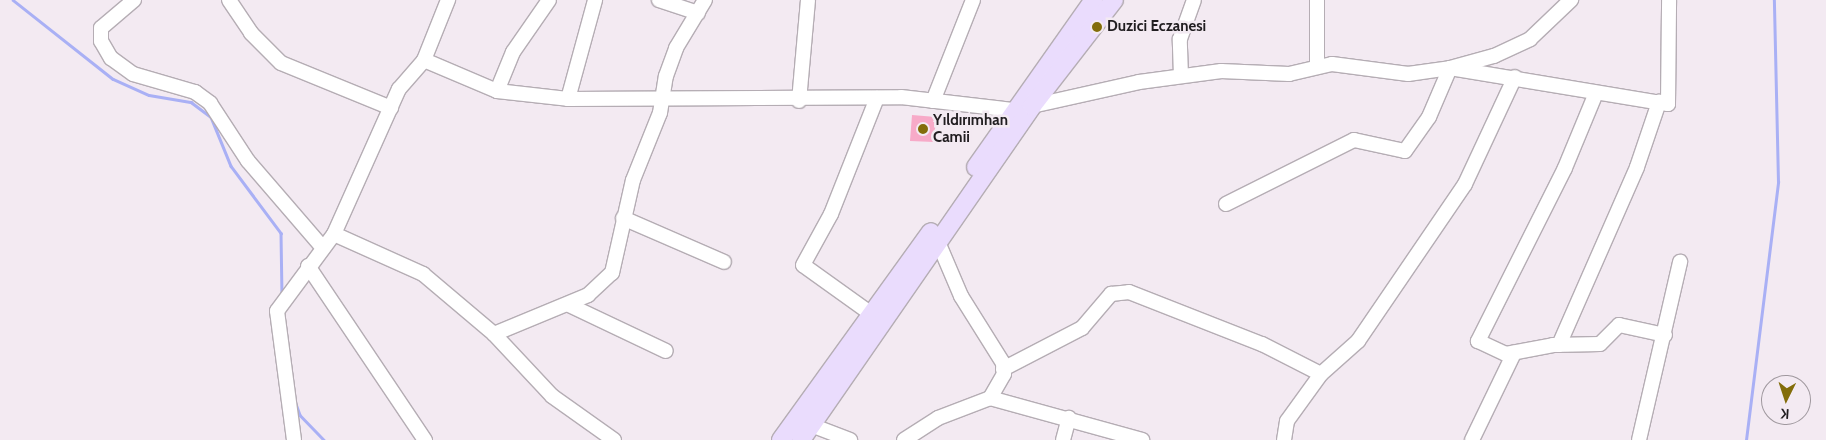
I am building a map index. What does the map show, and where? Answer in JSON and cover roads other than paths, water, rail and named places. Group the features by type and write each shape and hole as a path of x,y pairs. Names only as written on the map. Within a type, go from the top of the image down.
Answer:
{"main road":[{"path":"781,440 1094,0"},
{"path":"801,440 1032,106 1114,0"}],"street":[{"path":"134,0 102,28 101,41 112,58 133,74 195,92 210,103 248,161 322,248"},
{"path":"229,0 251,32 281,63 391,108"},
{"path":"294,440 277,310 285,296 334,234 399,89 424,60 448,0"},
{"path":"497,91 513,52 549,0"},
{"path":"568,99 595,0"},
{"path":"659,0 698,13"},
{"path":"494,334 569,305 588,295 612,273 623,218 676,48 705,0"},
{"path":"799,101 808,0"},
{"path":"933,102 974,0"},
{"path":"1180,76 1180,39 1194,0"},
{"path":"1317,0 1317,67"},
{"path":"424,60 497,91 568,99 799,101 876,98 1014,110 1180,76 1221,71 1289,74 1332,64 1408,74 1450,68 1494,56 1530,39 1571,0"},
{"path":"1450,68 1515,77 1596,93 1668,104 1668,0"},
{"path":"1226,204 1354,140 1405,151 1429,117 1450,68"},
{"path":"1284,440 1287,422 1321,374 1358,341 1465,184 1515,77"},
{"path":"1596,93 1565,168 1478,341 1484,348 1514,353 1559,344 1600,344 1619,325 1665,334"},
{"path":"870,313 803,265 831,214 876,98"},
{"path":"1559,344 1637,166 1659,102"},
{"path":"623,218 724,262"},
{"path":"334,234 423,274 494,334 552,396 614,440"},
{"path":"938,242 961,296 1003,370"},
{"path":"1639,440 1665,334 1680,262"},
{"path":"308,266 425,440"},
{"path":"990,398 1003,370 1082,328 1111,294 1129,292 1262,344 1321,374"},
{"path":"569,305 666,350"},
{"path":"1472,440 1514,353"},
{"path":"904,440 938,418 990,398 1069,418 1142,440"},
{"path":"1063,440 1069,418"},
{"path":"811,425 850,440"}],"waterway":[{"path":"13,0 113,79 149,95 191,102 211,117 231,166 281,233 282,296"},
{"path":"1746,440 1778,182 1774,0"},
{"path":"295,401 300,415 324,440"}],"place":[{"name":"Duzici Eczanesi","path":"1097,27"},
{"name":"Yıldırımhan Camii","path":"923,129"}]}
